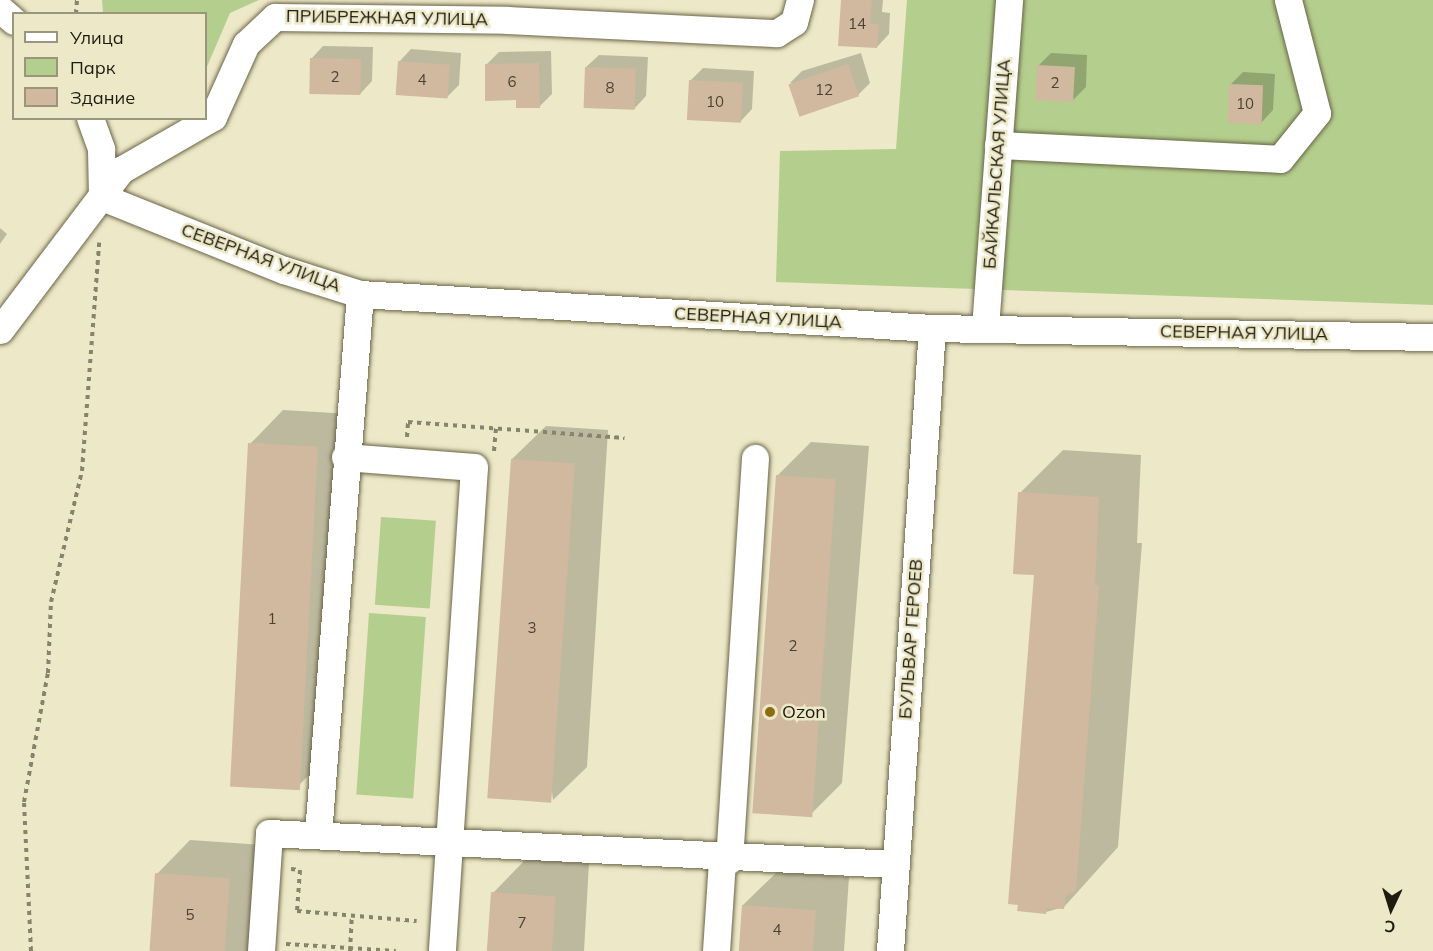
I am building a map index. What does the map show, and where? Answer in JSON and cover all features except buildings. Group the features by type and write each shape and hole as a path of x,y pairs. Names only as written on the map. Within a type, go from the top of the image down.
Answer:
{"street":[{"name":"ПРИБРЕЖНАЯ УЛИЦА","path":"0,330 121,170 213,117 246,44 275,17 508,10 777,33 794,22 800,0"},
{"name":"БАЙКАЛЬСКАЯ УЛИЦА","path":"985,328 1009,0"},
{"path":"998,145 1280,159 1317,113 1288,0"},
{"path":"0,9 12,19"},
{"path":"91,120 101,149 102,197"},
{"name":"СЕВЕРНАЯ УЛИЦА","path":"102,197 284,270 360,294 932,328 1433,337"},
{"path":"318,834 345,457 360,294"},
{"name":"БУЛЬВАР ГЕРОЕВ","path":"890,951 932,328"},
{"path":"345,457 474,467 442,951"},
{"path":"716,951 726,860 755,458"},
{"path":"261,946 269,833 318,834 726,860 896,864"}],"path":[{"path":"31,951 24,802 48,673 51,602 82,471 102,197"},
{"path":"405,462 408,422 624,438"},
{"path":"493,464 496,428"},
{"path":"267,867 300,870 297,911 417,919 416,930"},
{"path":"350,950 352,915"},
{"path":"261,946 396,951"}],"green space":[{"path":"102,0 259,0 230,13 207,67 207,12 103,12"},
{"path":"907,0 1433,0 1433,305 776,282 780,151 896,149"},
{"path":"381,517 436,521 430,609 375,605"},
{"path":"369,613 426,617 413,799 356,795"}],"place":[{"name":"Ozon","path":"770,712"}]}
